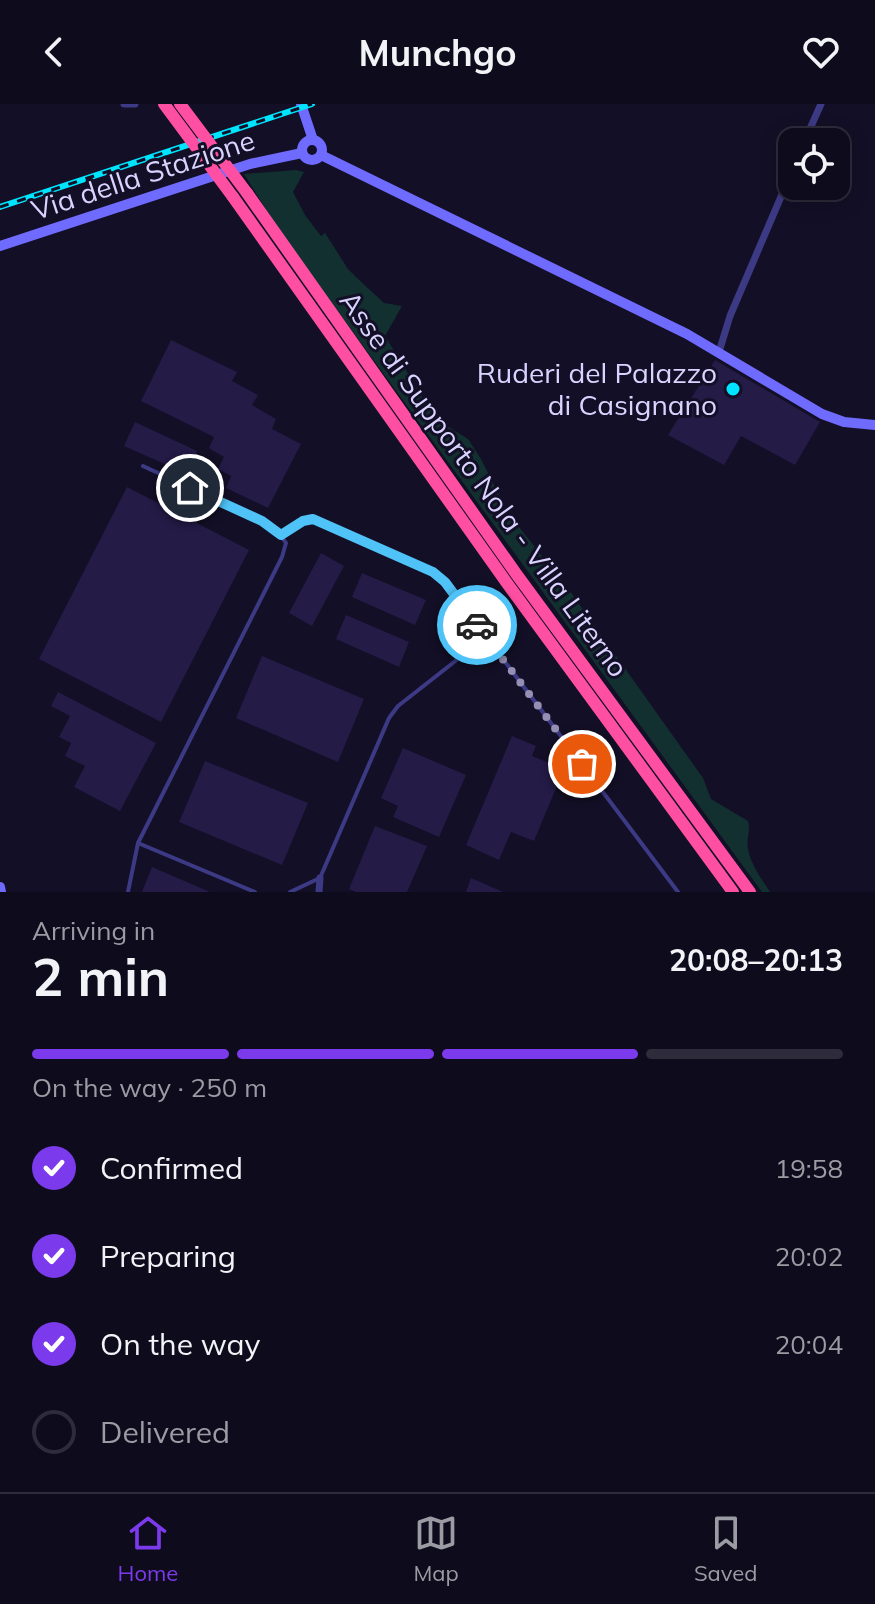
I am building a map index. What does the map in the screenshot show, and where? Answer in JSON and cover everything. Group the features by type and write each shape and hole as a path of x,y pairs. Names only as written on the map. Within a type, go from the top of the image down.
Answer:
{"highway":[{"name":"Asse di Supporto Nola - Villa Literno","path":"164,104 240,195 750,892"},
{"name":"Asse di Supporto Nola - Villa Literno","path":"180,104 509,586 733,892"}],"street":[{"path":"124,104 135,104"},
{"path":"301,104 313,140 321,145 321,155"},
{"path":"810,128 821,104"},
{"path":"313,140 304,144 302,153 306,159 313,160 321,155"},
{"name":"Via della Stazione","path":"0,246 250,164 302,153"},
{"path":"321,155 719,352 822,414 844,422 875,425"},
{"path":"719,352 730,316 780,200"},
{"path":"319,892 320,878"}],"lane":[{"path":"128,892 138,843 282,557 286,543 281,535 262,521 143,466"},
{"path":"281,535 303,521 313,519 433,572 445,582 678,892"},
{"path":"290,892 320,878 389,718 398,706 486,637"},
{"path":"138,843 255,892"}],"green space":[{"path":"304,172 293,192 321,236 325,233 348,269 384,303 402,306 385,336 436,419 468,439 508,513 572,594 703,778 711,799 748,821 749,855 770,892 762,892 280,232 244,174"}],"building":[{"path":"171,340 237,372 232,381 258,395 252,405 276,419 272,429 301,444 268,508 226,488 231,476 218,469 224,457 209,448 214,437 141,401"},
{"name":"Ruderi del Palazzo di Casignano","path":"715,360 820,422 795,465 741,436 724,465 668,435"},
{"path":"135,422 197,451 187,474 124,446"},
{"path":"127,487 249,550 161,722 39,659"},
{"path":"321,553 344,566 312,626 289,613"},
{"path":"362,573 426,600 415,625 352,597"},
{"path":"346,615 409,642 399,667 336,639"},
{"path":"262,656 364,699 338,762 236,718"},
{"path":"58,692 156,743 120,811 74,787 85,766 65,756 71,743 59,737 70,716 51,706"},
{"path":"512,736 536,746 532,756 564,769 534,841 511,832 499,860 466,845"},
{"path":"403,748 466,775 439,837 393,817 398,806 381,798"},
{"path":"205,761 308,803 282,865 179,822"},
{"path":"375,826 427,846 407,892 356,892 349,889"},
{"path":"152,867 210,892 142,892"},
{"path":"471,878 503,892 466,892"}],"railway":[{"path":"0,207 312,104"}],"way so far":[{"path":"477,625 582,764"}],"place":[{"name":"Ruderi del Palazzo di Casignano","path":"733,389"}],"route":[{"path":"190,488 262,521 281,535 303,521 313,519 433,572 445,582 477,625"}]}
